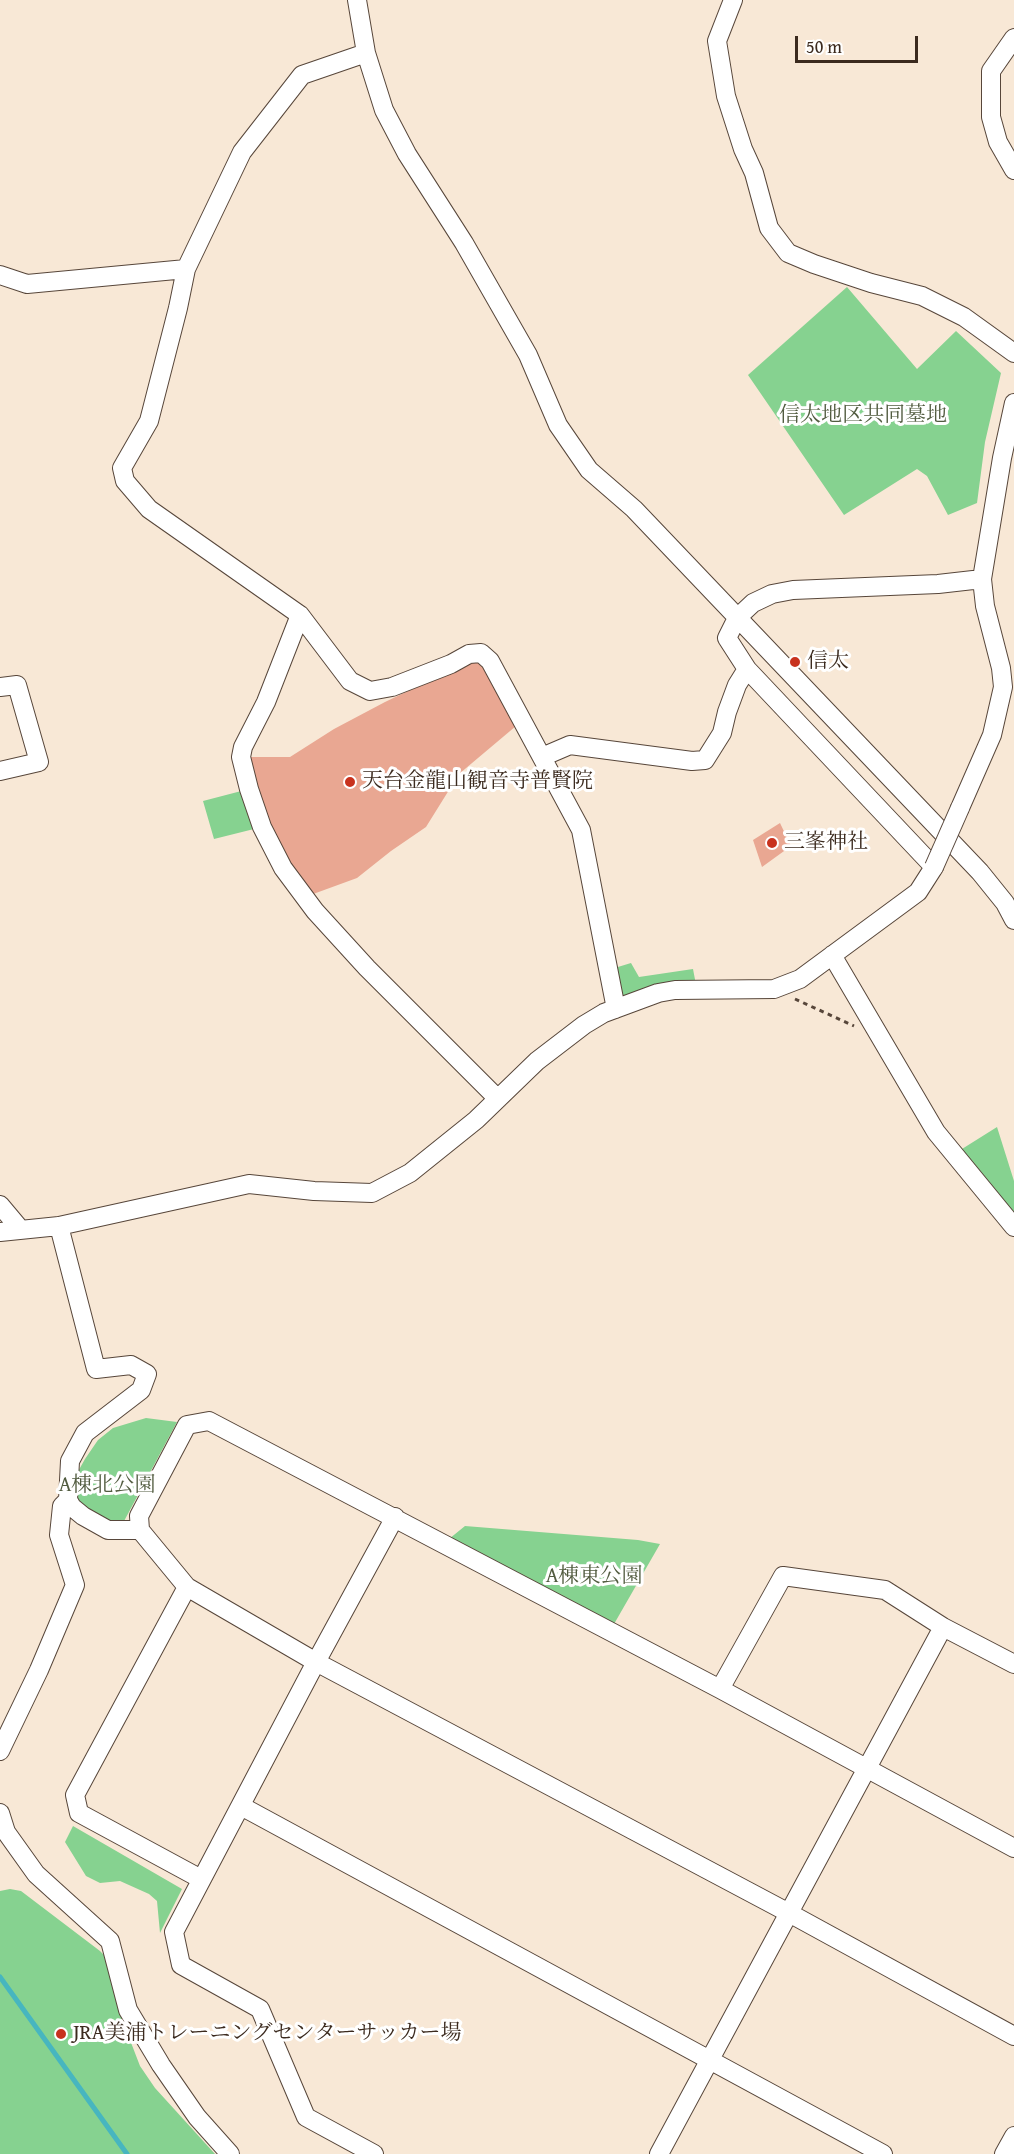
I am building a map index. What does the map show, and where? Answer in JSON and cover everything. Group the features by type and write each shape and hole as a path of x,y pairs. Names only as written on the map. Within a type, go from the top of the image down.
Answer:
{"street":[{"path":"357,0 366,53 384,110 407,154 464,243 528,355 558,425 589,470 634,509 980,872 1005,903 1014,920"},
{"path":"733,0 717,41 726,96 743,149 754,173 769,228 788,253 871,284 922,296 964,317 1014,353"},
{"path":"1014,38 991,71 991,117 998,142 1014,170"},
{"path":"366,53 302,75 242,152 186,270 149,421 122,468 125,481 149,509 300,615 350,681 370,691 392,687 469,654 481,653 490,661 581,830 616,1009"},
{"path":"0,275 27,284 186,270"},
{"path":"0,1232 59,1226 249,1184 315,1191 372,1193 410,1173 476,1120 537,1061 574,1032 604,1013 658,993 675,990 774,989 800,979 918,892 934,867 960,808 992,735 1009,685 1001,668 985,606 982,579 1002,458 1014,403"},
{"path":"934,867 747,669 727,638 737,618 753,603 772,594 793,590 938,584 982,579"},
{"path":"300,615 266,702 243,747 241,757 262,828 283,868 315,911 367,968 498,1099"},
{"path":"542,757 570,745 692,761 705,760 722,733 737,685 747,669"},
{"path":"0,687 17,685 39,762 0,771"},
{"path":"832,955 936,1132 1014,1227"},
{"path":"0,1205 21,1230"},
{"path":"59,1226 96,1369 131,1365 147,1374 141,1390 85,1433 70,1461 68,1500 72,1507 83,1516 108,1530 140,1530"},
{"path":"1014,1848 720,1689 210,1421 187,1425 139,1516 140,1530 187,1587 316,1662 789,1913 1014,2036"},
{"path":"0,1751 39,1670 75,1586 59,1535 62,1506 68,1500"},
{"path":"374,2154 306,2117 260,2009 181,1965 174,1932 395,1517"},
{"path":"720,1689 783,1576 885,1590 943,1627 1014,1664"},
{"path":"187,1587 75,1795 79,1813 201,1879"},
{"path":"659,2154 943,1627"},
{"path":"241,1806 883,2154"},
{"path":"0,1813 6,1832 36,1874 110,1941 128,2010 197,2117 230,2154"},
{"path":"1004,2154 1014,2136"}],"path":[{"path":"774,989 882,1039"}],"green space":[{"name":"信太地区共同墓地","path":"847,287 917,369 956,331 1001,373 985,442 977,503 948,515 927,476 917,469 844,515 748,375"},
{"path":"249,789 262,827 214,839 203,801"},
{"path":"631,963 639,977 693,969 697,990 616,1009 608,970"},
{"path":"997,1127 1014,1181 1014,1227 954,1154"},
{"name":"A棟北公園","path":"146,1418 177,1422 123,1523 110,1525 83,1512 71,1484 85,1459 98,1440 113,1428"},
{"name":"A棟東公園","path":"465,1526 638,1540 660,1544 610,1631 444,1543"},
{"path":"73,1826 182,1889 160,1933 157,1901 149,1894 120,1881 100,1883 86,1876 65,1842"},
{"name":"JRA美浦トレーニングセンターサッカー場","path":"10,1889 21,1891 100,1951 115,1966 120,1987 120,2014 140,2066 155,2088 215,2154 0,2154 0,1891"}],"building":[{"name":"天台金龍山観音寺普賢院","path":"475,659 481,662 516,726 459,774 426,827 357,878 305,897 283,868 241,757 290,757 334,729"},
{"name":"三峯神社","path":"780,823 791,846 762,867 753,840"}],"waterway":[{"path":"0,1977 127,2154"}],"place":[{"name":"信太","path":"795,662"},
{"name":"天台金龍山観音寺普賢院","path":"350,782"},
{"name":"三峯神社","path":"772,843"},
{"name":"JRA美浦トレーニングセンターサッカー場","path":"61,2034"}]}
